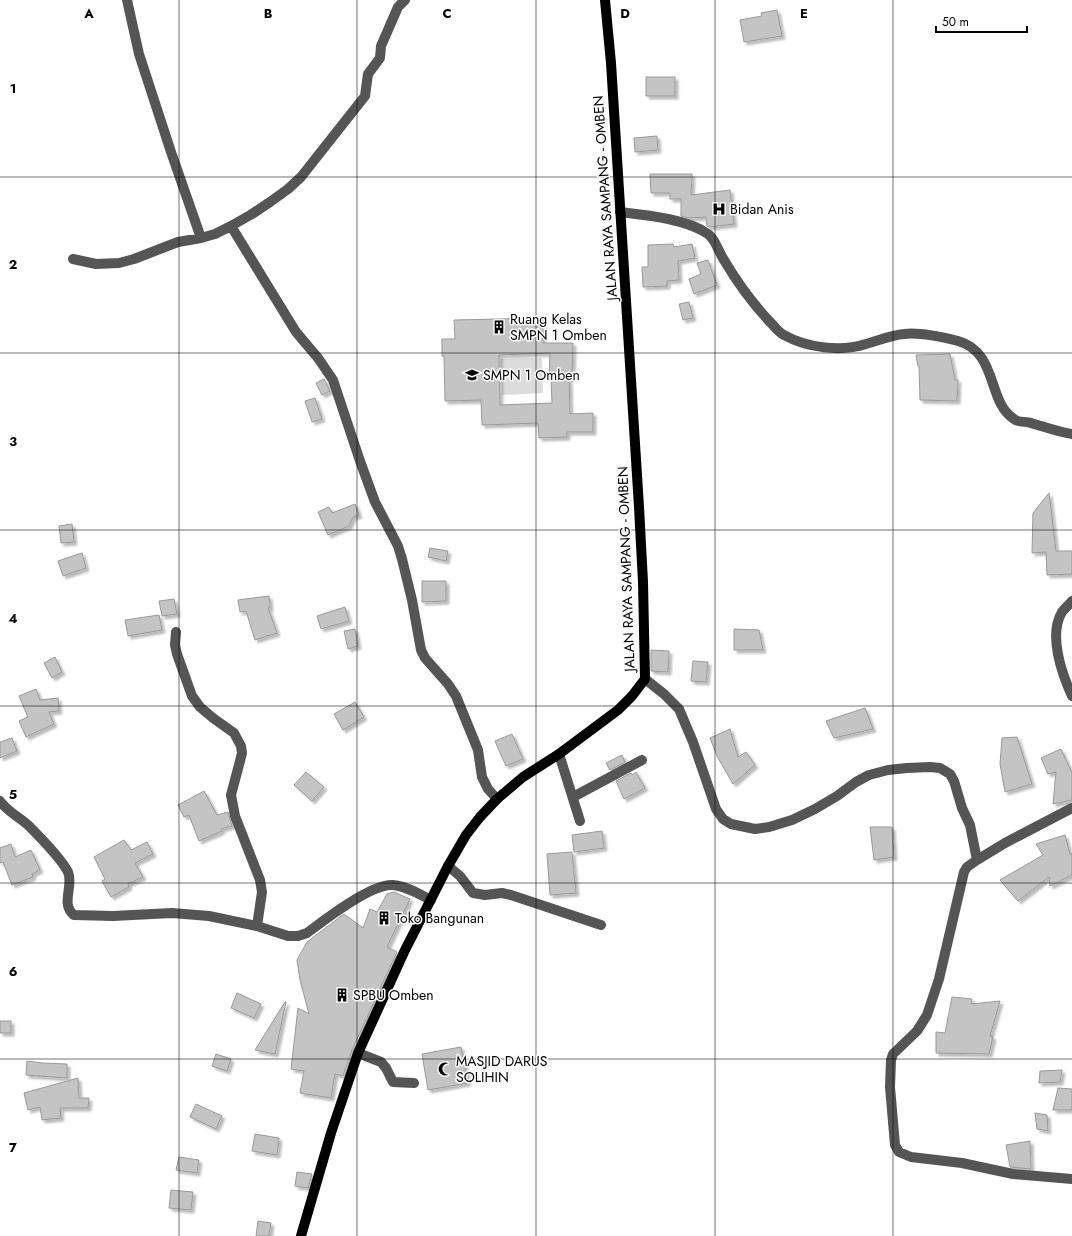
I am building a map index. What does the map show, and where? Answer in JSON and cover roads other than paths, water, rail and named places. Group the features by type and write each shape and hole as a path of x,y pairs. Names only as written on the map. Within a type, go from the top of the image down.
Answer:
{"main road":[{"name":"JALAN RAYA SAMPANG - OMBEN","path":"301,1236 331,1133 358,1052 405,950 448,866 466,835 497,799 523,777 560,754 618,710 632,696 645,679 643,582 639,507 611,63 605,0"}],"street":[{"path":"127,0 139,54 201,238"},
{"path":"73,259 96,264 119,263 134,259 178,242 215,234 270,202 301,177 365,96 368,74 380,58 381,46 398,7 405,0"},
{"path":"620,212 657,217 690,226 708,235 717,246 722,258 741,288 762,314 781,334 790,339 806,344 832,348 864,345 888,337 904,334 921,335 960,342 975,350 983,360 992,378 1001,406 1015,420 1072,434"},
{"path":"231,226 296,332 318,358 333,380 375,502 398,546 412,600 416,630 421,650 425,658 439,673 456,696 478,750 482,777 488,789 497,799"},
{"path":"1072,600 1062,612 1057,624 1057,651 1066,684 1072,696"},
{"path":"176,632 175,645 177,654 192,696 212,718 234,733 241,746 242,753 231,795 235,816 260,880 262,892 256,926"},
{"path":"645,679 664,694 679,709 693,742 716,809 723,819 731,824 755,829 769,828 792,820 815,809 869,775 888,770 907,768 940,768 950,774 954,781 962,808 970,825 976,860"},
{"path":"560,754 580,821"},
{"path":"573,797 642,760"},
{"path":"0,801 32,830 67,871 71,882 68,906 69,911 74,915 113,916 172,913 209,916 256,926 288,936 298,936 307,933 351,902 374,889 385,885 401,886 431,900"},
{"path":"1072,808 1005,843 967,867 964,872 939,979 927,1015 917,1031 893,1054 891,1060 890,1087 895,1144 899,1152 911,1157 962,1163 1013,1174 1072,1179"},
{"path":"448,866 460,876 474,893 485,895 502,893 511,895 601,926"},
{"path":"358,1052 381,1062 386,1068 393,1082 414,1083"}],"place":[{"name":"Bidan Anis","path":"719,209"},
{"name":"Ruang Kelas SMPN 1 Omben","path":"499,327"},
{"name":"SMPN 1 Omben","path":"472,375"},
{"name":"Toko Bangunan","path":"384,918"},
{"name":"SPBU Omben","path":"342,995"},
{"name":"MASJID DARUS SOLIHIN","path":"445,1069"}]}
